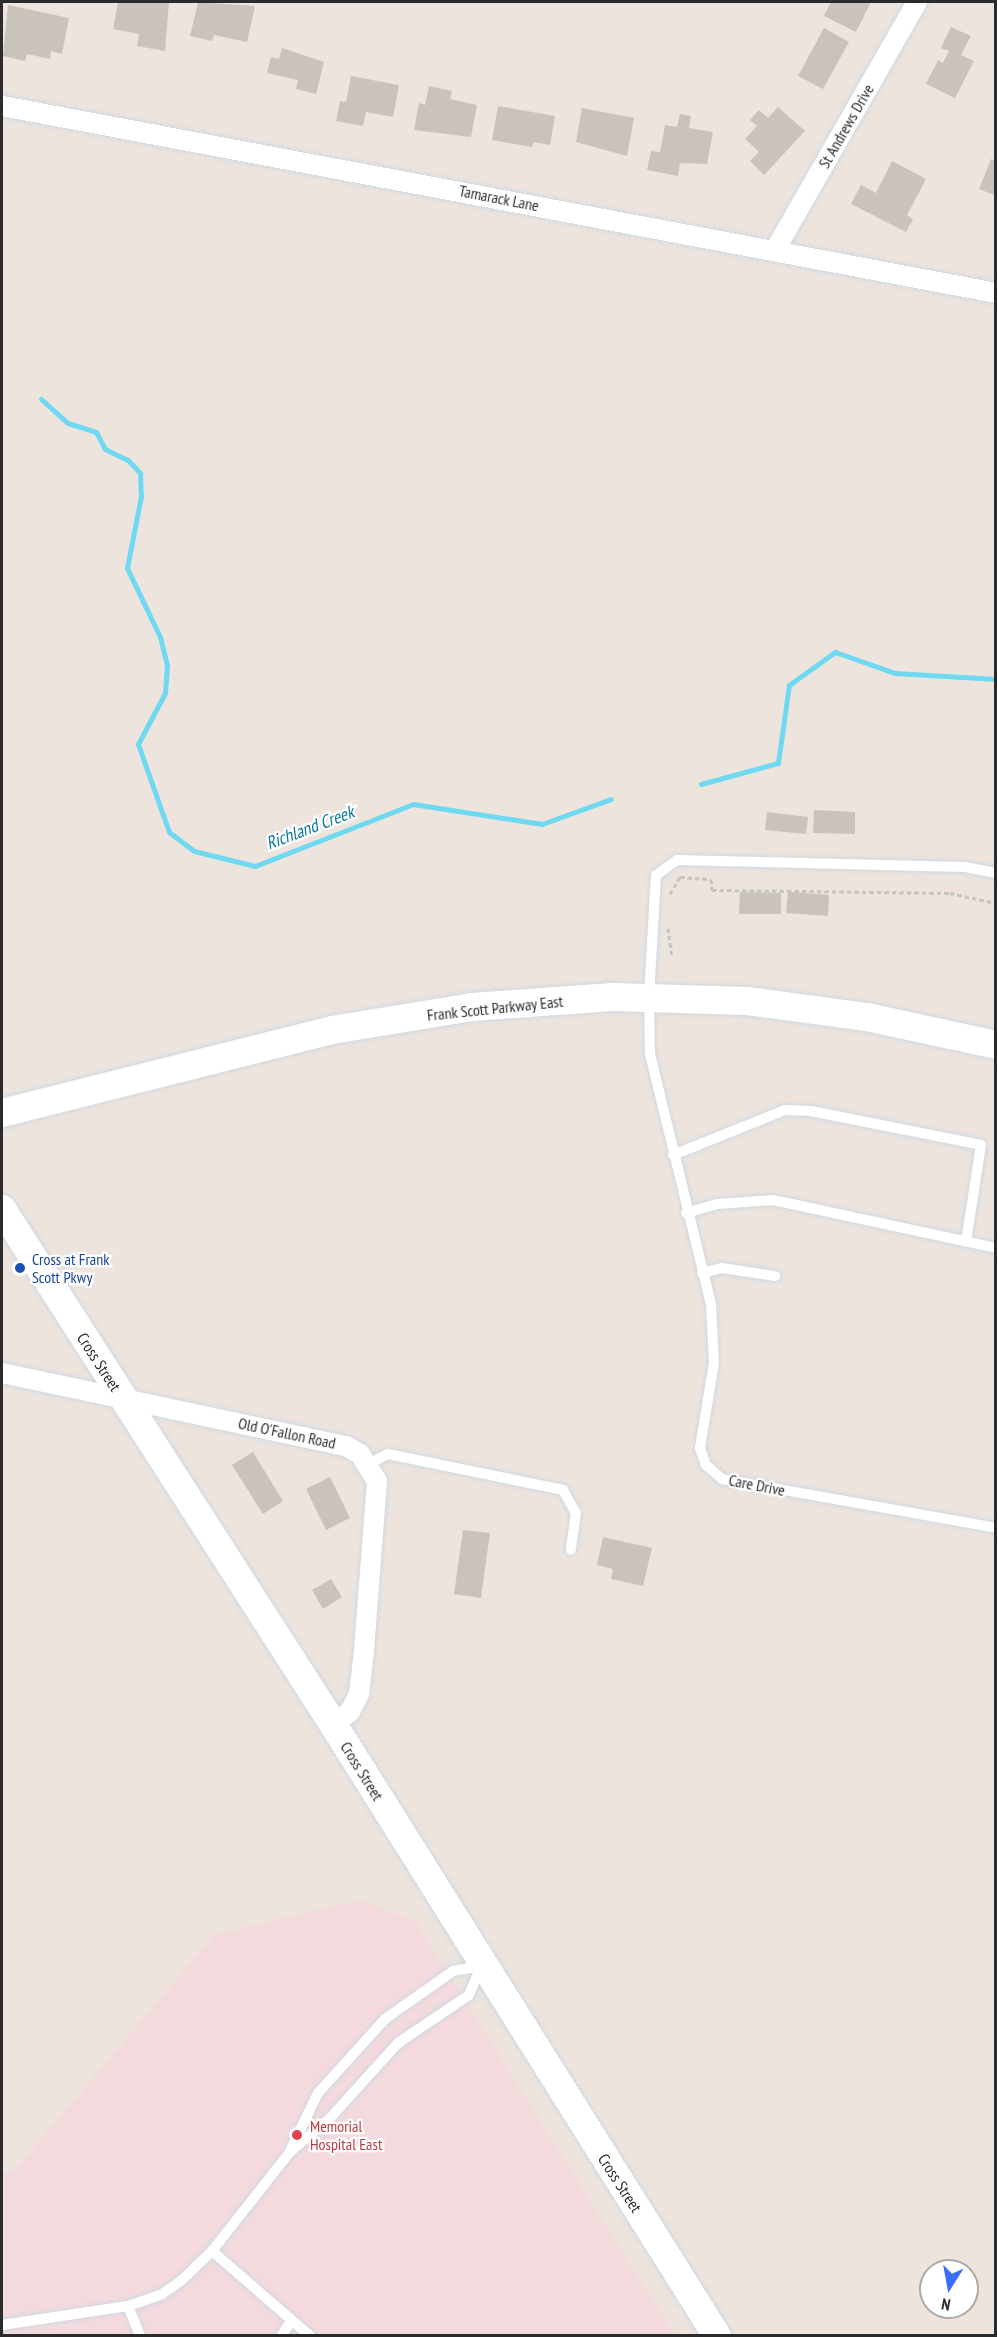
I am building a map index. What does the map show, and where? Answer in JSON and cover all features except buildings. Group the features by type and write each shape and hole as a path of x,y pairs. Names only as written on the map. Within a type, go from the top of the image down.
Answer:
{"main road":[{"name":"Frank Scott Parkway East","path":"2,1113 332,1030 472,1007 649,998 747,1001 867,1017 996,1046"},
{"name":"Cross Street","path":"2,1209 333,1724 482,1966 717,2336"}],"street":[{"name":"St Andrews Drive","path":"774,250 917,2"},
{"name":"Tamarack Lane","path":"2,106 996,293"},
{"name":"Old O'Fallon Road","path":"2,1373 346,1446 369,1464"},
{"path":"333,1724 350,1712 359,1694 377,1481 369,1464"}],"lane":[{"name":"Care Drive","path":"996,873 966,867 677,860 656,875 649,998 650,1054 686,1213 711,1304 714,1363 700,1448 705,1465 723,1479 996,1528"},
{"path":"673,1155 785,1110 811,1111 981,1145 966,1242"},
{"path":"686,1213 718,1204 773,1200 996,1248"},
{"path":"702,1273 722,1268 775,1276"},
{"path":"369,1464 388,1454 563,1490 576,1513 571,1551"},
{"path":"290,2152 318,2093 385,2019 453,1971 482,1966"},
{"path":"2,2325 128,2306 162,2294 212,2251 290,2152 331,2117 398,2043 469,1995 482,1966"},
{"path":"212,2251 290,2323 310,2336"},
{"path":"128,2306 140,2336"},
{"path":"280,2336 290,2323"}],"path":[{"path":"669,897 680,876 711,879 712,890 950,893 996,903"},
{"path":"669,920 672,957"}],"shaded area":[{"name":"Memorial Hospital East","path":"359,1900 416,1921 675,2335 2,2335 2,2172 13,2172 214,1935"}],"waterway":[{"name":"Richland Creek","path":"41,399 68,423 96,432 105,449 128,460 140,473 141,496 127,568 160,637 167,665 165,693 138,744 169,832 194,851 255,866 413,804 542,824 611,799"},
{"name":"Richland Creek","path":"701,784 778,763 789,685 835,652 895,673 996,679"}],"place":[{"name":"Cross at Frank Scott Pkwy","path":"20,1268"},
{"name":"Memorial Hospital East","path":"297,2135"}]}
